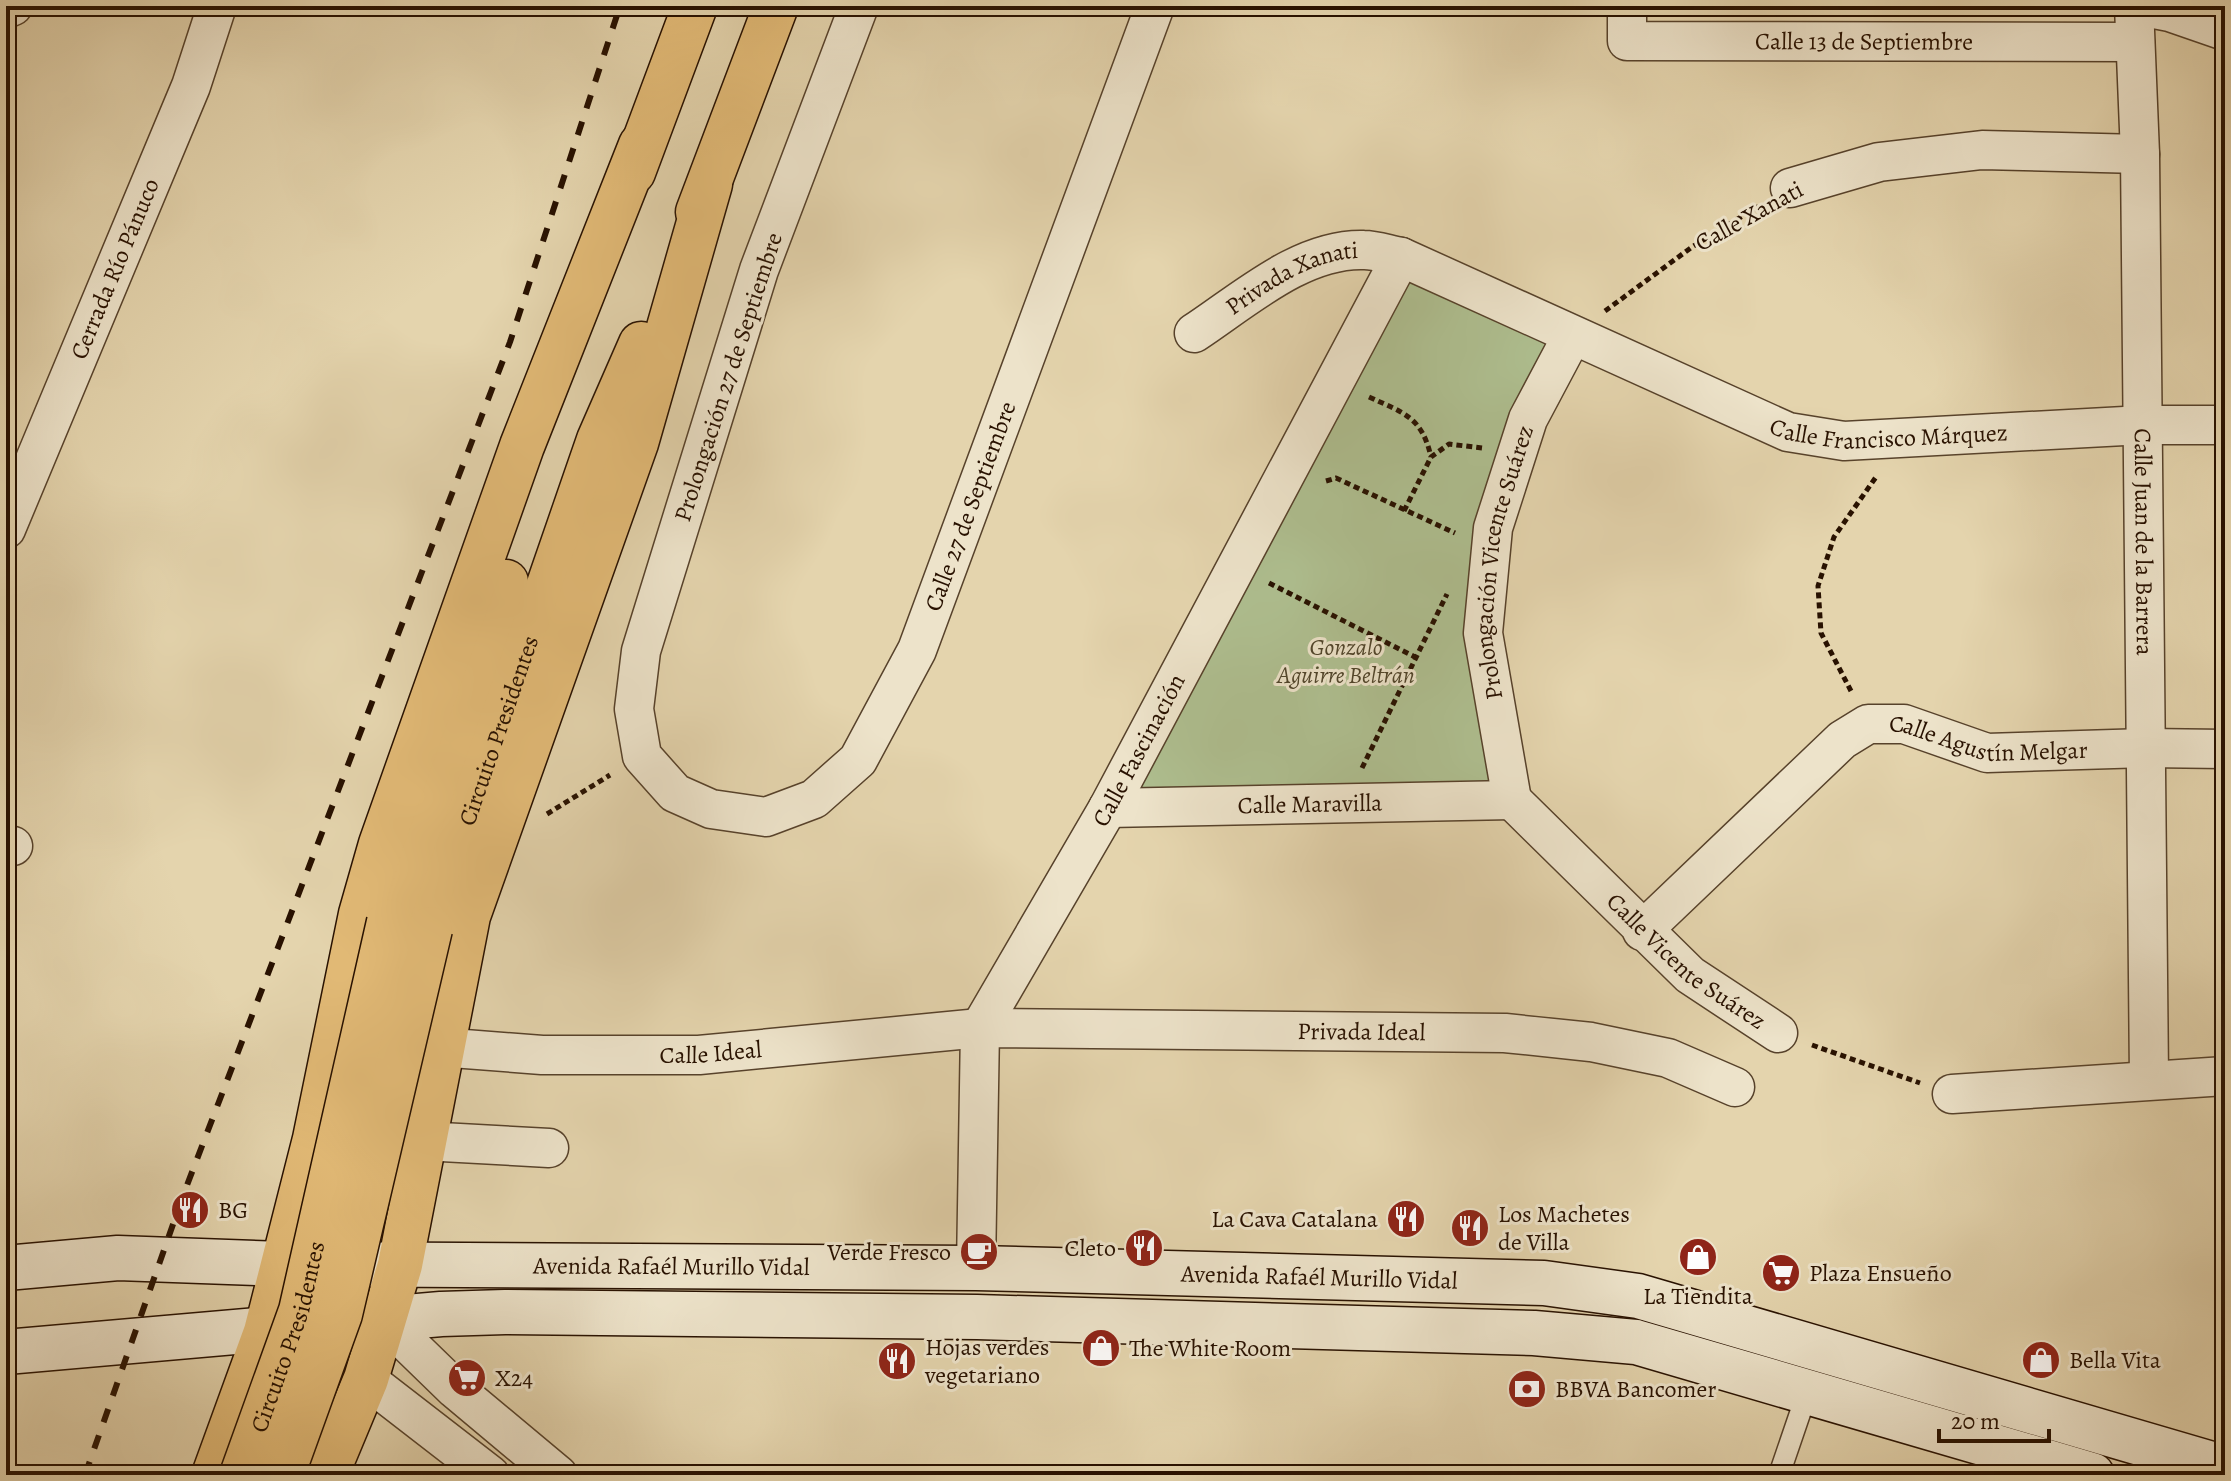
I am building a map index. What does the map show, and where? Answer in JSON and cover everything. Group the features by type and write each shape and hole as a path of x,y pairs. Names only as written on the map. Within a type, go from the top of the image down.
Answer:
{"main road":[{"name":"Circuito Presidentes","path":"242,1475 301,1311 409,925 641,145 695,6"},
{"name":"Circuito Presidentes","path":"282,1475 340,1314 409,925 599,440 710,184 776,6"},
{"path":"214,1475 266,1332 315,1139 361,914 381,844 522,446 641,145"},
{"path":"326,1475 366,1379 400,1265 439,1047 468,916 636,443 710,184"},
{"path":"315,1139 342,1162 380,1172 420,1153"},
{"name":"Avenida Rafaél Murillo Vidal","path":"6,1268 118,1258 282,1264 976,1268 1544,1283 1638,1296 2225,1468"},
{"path":"638,1314 641,1268"},
{"name":"Avenida Rafaél Murillo Vidal","path":"6,1352 505,1312 977,1317 1534,1333 1636,1342 2092,1475"}],"street":[{"path":"6,9 13,6"},
{"name":"Cerrada Río Pánuco","path":"6,529 191,86 217,6"},
{"name":"Prolongación 27 de Septiembre","path":"642,756 634,709 641,651 759,270 859,6"},
{"name":"Calle 27 de Septiembre","path":"642,756 675,793 711,809 766,817 814,799 858,760 917,650 1155,6"},
{"name":"Calle 13 de Septiembre","path":"1627,6 1627,41 2136,18 2170,12 2225,31"},
{"name":"Calle Juan de la Barrera","path":"2136,18 2149,1079"},
{"name":"Calle Xanati","path":"1790,188 1879,162 1982,150 2140,154"},
{"name":"Privada Xanati","path":"1194,333 1292,269 1323,255 1364,250 1401,257"},
{"path":"1401,257 1572,336"},
{"name":"Calle Fascinación","path":"976,1268 980,1028 1108,808 1401,257"},
{"name":"Calle Francisco Márquez","path":"1572,336 1788,432 1844,441 2143,425 2225,425"},
{"name":"Prolongación Vicente Suárez","path":"1512,800 1483,633 1493,528 1528,419 1572,336"},
{"name":"Calle Agustín Melgar","path":"1642,931 1842,740 1868,724 1904,724 1987,753 2225,749"},
{"name":"Calle Maravilla","path":"1108,808 1512,800"},
{"name":"Calle Vicente Suárez","path":"1512,800 1690,975 1778,1033"},
{"name":"Calle Ideal","path":"439,1047 542,1055 699,1055 980,1028"},
{"name":"Privada Ideal","path":"980,1028 1505,1033 1591,1042 1668,1058 1735,1087"},
{"path":"1952,1094 2225,1076"},
{"path":"420,1153 549,1148"},
{"path":"385,1321 455,1389 558,1475"},
{"path":"366,1379 490,1475"}],"lane":[{"path":"1779,1475 1808,1390"}],"path":[{"name":"Calle Xanati","path":"1572,336 1692,247 1790,188"},
{"path":"1364,395 1409,416 1424,429 1431,457"},
{"path":"1868,724 1821,633 1818,586 1834,537 1904,437"},
{"path":"1404,511 1431,457 1449,444 1487,450"},
{"path":"1323,482 1336,478 1461,535"},
{"path":"1262,579 1415,657"},
{"path":"1361,769 1455,580"},
{"path":"534,822 642,756"},
{"name":"Calle Vicente Suárez","path":"1778,1033 1952,1094"}],"green space":[{"name":"Gonzalo Aguirre Beltrán","path":"1401,257 1572,336 1493,529 1512,800 1108,808"}],"railway":[{"path":"85,1475 184,1193 510,342 620,6"}],"place":[{"name":"BG","path":"190,1210"},
{"name":"La Cava Catalana","path":"1406,1219"},
{"name":"Los Machetes de Villa","path":"1470,1228"},
{"name":"Cleto","path":"1144,1248"},
{"name":"Verde Fresco","path":"979,1252"},
{"name":"La Tiendita","path":"1698,1257"},
{"name":"Plaza Ensueño","path":"1781,1273"},
{"name":"The White Room","path":"1101,1348"},
{"name":"Bella Vita","path":"2041,1360"},
{"name":"Hojas verdes vegetariano","path":"897,1361"},
{"name":"X24","path":"467,1378"},
{"name":"BBVA Bancomer","path":"1527,1389"}]}
